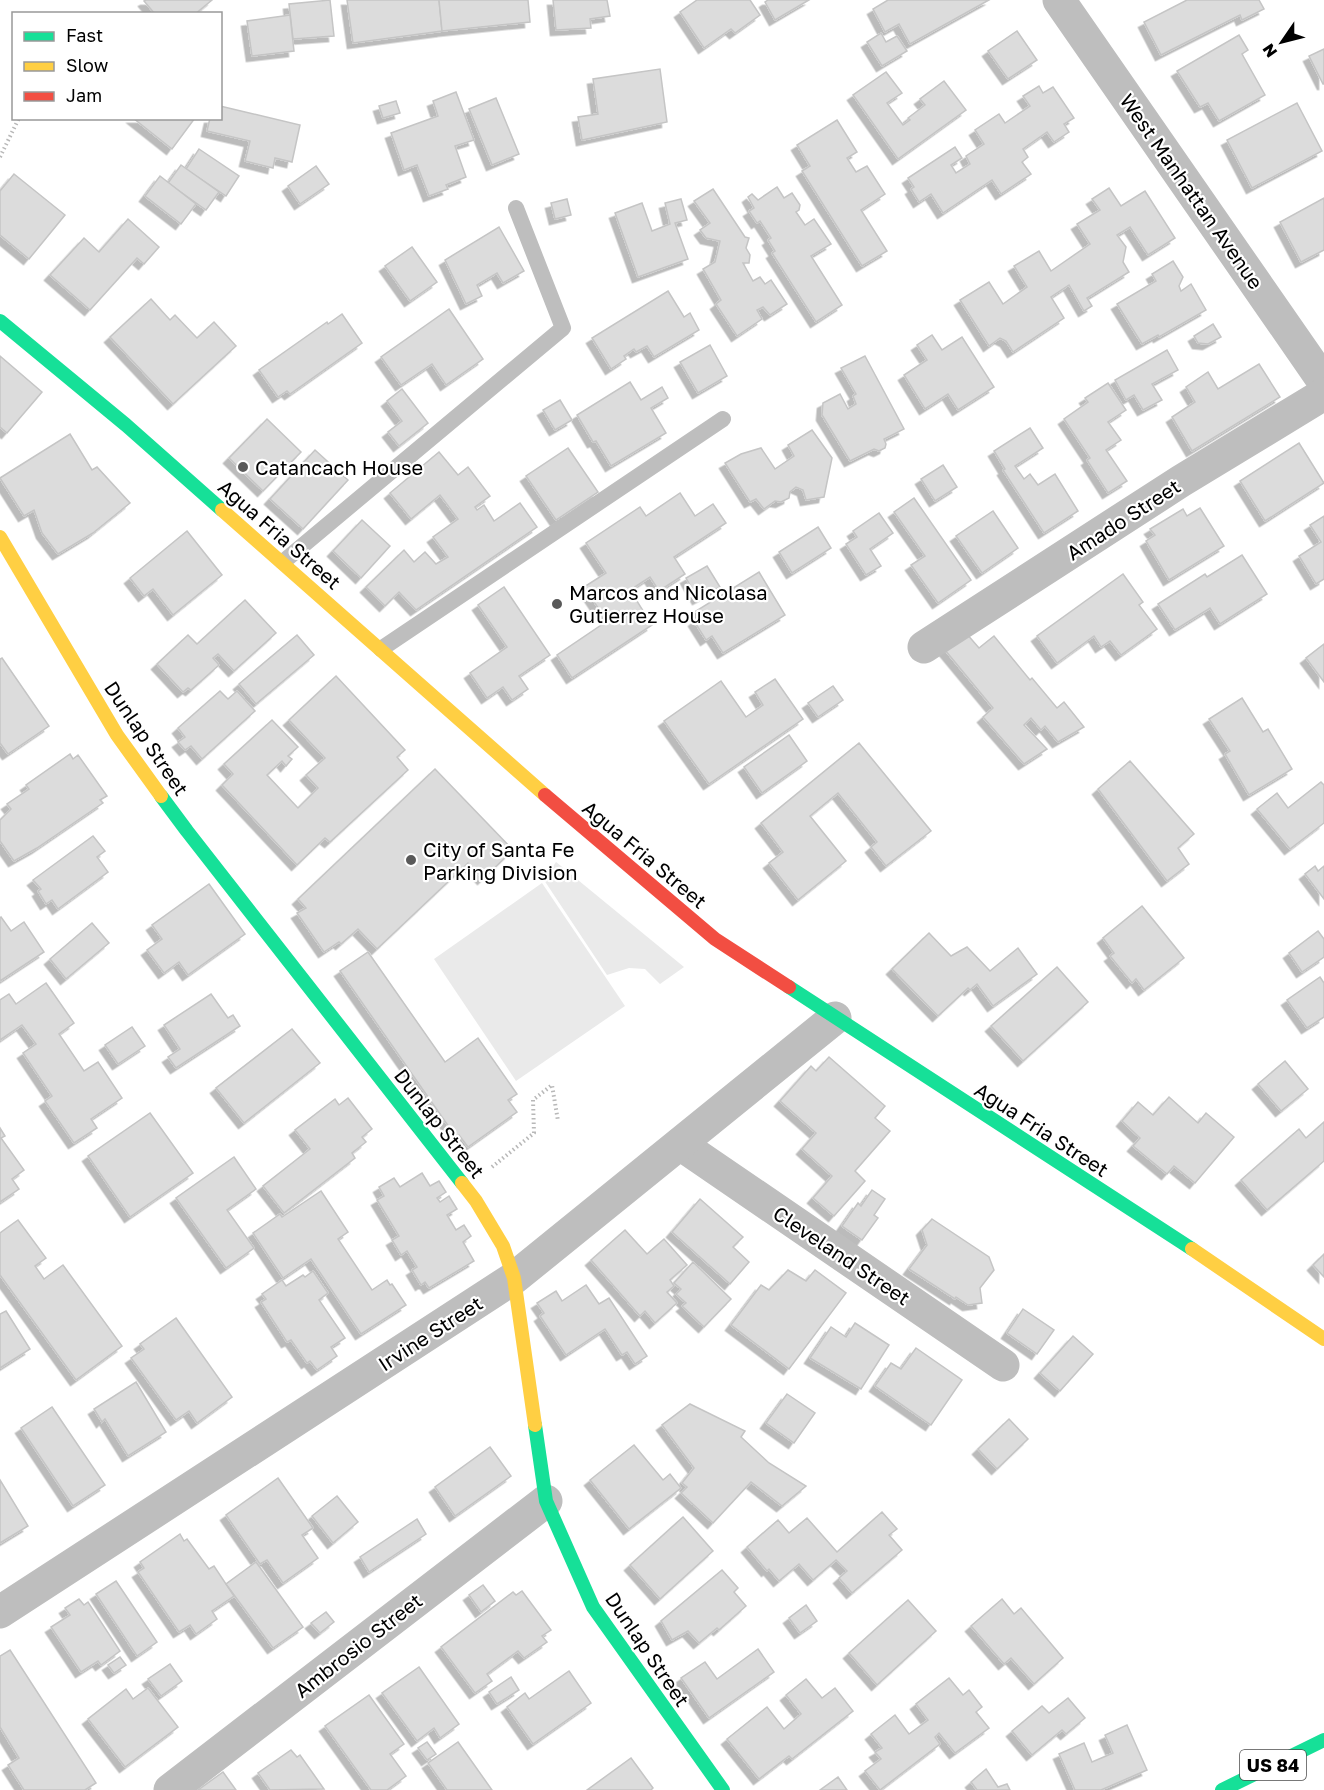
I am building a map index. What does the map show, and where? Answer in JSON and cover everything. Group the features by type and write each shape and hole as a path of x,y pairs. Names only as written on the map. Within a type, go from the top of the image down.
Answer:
{"main road":[{"name":"Agua Fria Street","path":"0,321 126,425 572,818 715,939 1169,1234 1324,1339"},
{"name":"Dunlap Street","path":"0,537 117,735 187,831 476,1201 503,1246 514,1278 546,1501 593,1607 723,1790"},
{"name":"US 84","path":"1222,1790 1324,1740"}],"street":[{"name":"West Manhattan Avenue","path":"1059,0 1324,382"},
{"name":"Amado Street","path":"924,647 1180,481 1324,394"},
{"name":"Irvine Street","path":"0,1612 514,1278 835,1018"},
{"name":"Cleveland Street","path":"680,1144 1003,1365"},
{"name":"Ambrosio Street","path":"170,1790 546,1501"}],"lane":[{"path":"283,562 563,328 516,208"},
{"path":"381,649 723,419"}],"path":[{"path":"0,157 18,120"},
{"path":"488,1170 534,1133 533,1100 552,1085 558,1121"}],"shaded area":[{"path":"556,862 684,967 660,984 645,969 629,968 607,975 544,880"},
{"path":"542,883 625,1006 516,1081 434,959"}],"building":[{"path":"212,0 197,12 153,12 144,1"},
{"path":"330,0 334,36 293,39 289,4"},
{"path":"347,0 439,0 442,31 353,43"},
{"path":"439,0 528,0 530,22 442,31"},
{"path":"553,0 607,0 610,16 590,19 591,28 556,30"},
{"path":"697,0 750,0 760,15 735,33 731,29 704,48 680,12"},
{"path":"768,0 809,0 775,20 765,2"},
{"path":"888,0 989,0 910,44 899,24 885,32 873,9"},
{"path":"1187,0 1259,0 1264,9 1242,20 1240,15 1161,55 1144,22"},
{"path":"290,15 294,51 252,56 247,21"},
{"path":"1017,31 1037,60 1008,79 988,51"},
{"path":"881,33 886,42 897,36 907,51 882,66 867,42"},
{"path":"1239,35 1248,50 1242,54 1265,95 1219,121 1208,103 1200,107 1177,71"},
{"path":"1324,49 1324,84 1323,84 1309,56"},
{"path":"660,69 667,122 582,140 578,117 598,114 593,79"},
{"path":"886,72 902,93 887,103 903,125 910,120 908,118 925,105 920,99 944,81 966,110 898,159 853,95"},
{"path":"1039,86 1043,93 1053,87 1074,118 1064,124 1069,132 1054,142 1047,132 1023,149 1028,157 1022,162 1031,174 1001,194 992,180 943,213 931,194 919,202 911,189 914,187 908,178 955,147 962,158 951,165 956,173 970,164 966,156 984,144 975,130 999,114 1005,123 1030,106 1023,96"},
{"path":"456,92 474,140 455,146 466,177 446,185 448,189 429,196 417,165 404,170 391,133 438,116 433,101"},
{"path":"496,98 519,154 492,165 469,109"},
{"path":"396,101 400,113 383,118 379,106"},
{"path":"1297,103 1322,151 1252,188 1227,140"},
{"path":"222,106 300,125 292,162 275,158 273,168 245,161 250,141 207,131 210,120 222,120"},
{"path":"136,120 194,120 172,149"},
{"path":"837,120 857,152 847,158 856,172 867,166 885,194 861,210 887,251 862,266 802,171 810,166 797,145"},
{"path":"199,149 239,176 226,196 186,169"},
{"path":"181,165 219,192 206,210 168,183"},
{"path":"316,166 329,184 300,204 288,186"},
{"path":"14,174 65,215 29,259 0,235 0,191"},
{"path":"160,176 196,204 181,224 145,196"},
{"path":"777,187 784,198 792,193 800,205 796,212 805,225 814,219 831,244 811,256 842,305 816,322 772,253 775,251 768,240 771,238 760,221 757,223 749,211 754,208 748,197 752,194 758,200"},
{"path":"1109,188 1121,206 1145,191 1175,238 1148,255 1130,227 1117,235 1126,247 1123,262 1129,272 1087,298 1092,306 1084,311 1069,285 1051,297 1064,318 1013,352 1006,341 1000,338 989,346 960,300 989,282 1003,304 1027,287 1014,266 1039,251 1051,271 1090,244 1077,224 1100,210 1092,199"},
{"path":"713,189 745,237 749,238 746,248 750,255 749,263 743,263 753,281 760,277 765,284 771,280 787,304 770,315 763,307 757,310 762,319 737,336 716,304 721,300 703,269 715,262 720,241 706,238 700,230 710,223 694,201"},
{"path":"1324,198 1324,250 1301,262 1280,222"},
{"path":"567,199 571,215 555,219 551,203"},
{"path":"681,199 687,220 675,223 688,259 638,277 615,213 642,203 652,231 670,224 665,203"},
{"path":"128,219 159,247 144,264 137,258 90,310 50,275 84,238 99,252"},
{"path":"499,227 524,271 503,283 497,273 477,285 482,296 466,304 445,260"},
{"path":"412,247 437,282 410,301 385,266"},
{"path":"1173,261 1183,277 1179,286 1181,291 1191,284 1206,310 1142,344 1117,304 1156,281 1152,274"},
{"path":"668,291 684,317 690,313 699,330 654,357 647,346 636,352 634,349 624,356 626,359 611,369 592,338"},
{"path":"151,299 170,320 175,315 197,338 214,322 236,346 173,404 110,337"},
{"path":"449,309 483,359 446,385 432,364 401,385 381,357"},
{"path":"342,314 362,343 290,394 287,391 278,397 259,370"},
{"path":"1213,324 1221,337 1208,344 1198,343 1194,336"},
{"path":"932,335 942,350 962,337 994,387 958,410 948,394 925,409 904,375 927,360 917,345"},
{"path":"710,345 727,376 698,393 680,362"},
{"path":"1167,350 1178,370 1152,384 1162,400 1143,410 1134,395 1126,400 1115,380"},
{"path":"0,356 42,392 7,433 0,427"},
{"path":"865,356 904,429 884,439 885,448 879,451 874,449 850,461 822,415 823,403 840,394 848,409 856,404 853,396 856,394 841,368"},
{"path":"1259,364 1280,397 1192,451 1172,417 1195,402 1186,387 1208,372 1218,389"},
{"path":"630,382 641,400 662,387 668,398 651,408 666,433 611,466 577,415"},
{"path":"1108,383 1126,410 1108,422 1121,440 1106,450 1127,481 1108,493 1087,460 1090,458 1064,419 1088,402 1085,398"},
{"path":"402,389 428,423 399,446 388,432 402,421 387,401"},
{"path":"560,400 572,420 555,430 543,410"},
{"path":"267,419 301,452 263,491 229,458"},
{"path":"1030,428 1043,448 1015,466 1024,479 1030,474 1038,485 1055,474 1078,511 1044,533 1003,470 1005,469 994,451"},
{"path":"812,430 832,458 824,497 806,500 803,490 796,487 790,492 789,498 781,502 775,501 764,509 756,499 750,502 725,463 741,454 761,448 775,469 794,456 788,445"},
{"path":"70,434 92,470 97,467 130,503 93,533 58,554 42,533 34,510 24,516 0,478"},
{"path":"1299,443 1324,483 1265,521 1240,481"},
{"path":"568,448 598,492 556,520 526,476"},
{"path":"315,450 348,480 303,529 270,499"},
{"path":"439,452 458,475 468,467 490,496 475,507 477,510 484,505 494,521 520,503 537,527 416,610 399,592 385,606 366,587 404,550 414,562 425,552 436,564 448,557 433,537 458,519 440,495 411,519 390,493"},
{"path":"943,465 957,487 935,501 921,479"},
{"path":"680,493 695,516 713,504 726,523 674,557 685,574 659,591 650,577 630,590 652,625 572,678 557,655 607,621 584,587 606,573 586,543 640,507 646,516"},
{"path":"914,498 971,580 938,603 911,565 925,556 894,512"},
{"path":"1200,508 1224,546 1169,580 1146,541 1155,535 1150,529 1183,509 1187,516"},
{"path":"993,511 1018,548 982,573 956,536"},
{"path":"879,513 893,533 870,549 881,566 866,575 846,544 857,537 853,531"},
{"path":"1324,516 1324,579 1316,584 1299,556 1321,542 1310,525"},
{"path":"362,520 390,546 361,578 333,551"},
{"path":"818,527 831,548 792,573 779,552"},
{"path":"187,531 222,575 173,615 153,589 144,596 130,578"},
{"path":"1242,555 1267,594 1220,624 1210,608 1175,630 1158,604 1205,574 1207,577"},
{"path":"707,566 720,587 698,599 686,578"},
{"path":"759,572 785,615 723,653 712,636 706,640 694,621 699,617 696,611"},
{"path":"1123,574 1143,602 1139,605 1157,629 1121,655 1110,641 1101,647 1094,636 1057,663 1037,636"},
{"path":"504,587 550,655 519,676 528,689 512,700 503,687 487,698 470,673 507,647 478,605"},
{"path":"245,600 276,633 234,671 218,654 213,658 219,665 191,690 188,688 183,692 157,664 188,635 197,644"},
{"path":"966,633 979,648 994,636 1030,680 1032,678 1057,708 1064,702 1084,727 1058,742 1045,726 1041,730 1031,718 1024,725 1047,749 1024,764 983,717 993,708 945,650"},
{"path":"297,635 314,655 256,704 239,684"},
{"path":"1324,644 1324,682 1306,658"},
{"path":"2,658 49,726 8,754 0,743 0,659"},
{"path":"336,676 405,750 397,757 408,770 330,842 325,838 297,865 222,785 233,774 224,764 272,720 298,747 288,756 292,759 286,766 282,761 267,775 298,808 318,788 306,775 325,758 289,720"},
{"path":"775,679 803,719 709,784 664,721 721,681 746,717 763,705 755,692"},
{"path":"833,686 843,700 818,717 808,703"},
{"path":"220,691 228,699 237,691 255,711 202,759 191,746 185,750 178,742 185,737 178,728"},
{"path":"1242,698 1263,732 1268,729 1292,769 1249,795 1225,754 1230,751 1209,719"},
{"path":"789,735 807,761 762,793 744,767"},
{"path":"859,743 931,831 886,866 871,847 877,842 838,793 810,816 846,861 798,900 769,863 783,852 761,823"},
{"path":"70,754 73,759 78,755 107,796 100,800 103,803 14,861 0,841 0,820 11,809 7,804 29,789 26,785"},
{"path":"1130,761 1194,834 1178,848 1189,864 1167,881 1098,789"},
{"path":"435,769 513,850 483,879 468,863 377,949 358,929 341,944 339,942 324,952 297,913 306,908 298,899"},
{"path":"1321,782 1324,785 1324,823 1290,849 1257,809 1277,793 1288,808"},
{"path":"93,836 105,851 97,857 108,872 58,909 52,900 46,904 38,891 41,889 33,880"},
{"path":"1315,866 1318,871 1324,866 1324,899 1305,874"},
{"path":"209,884 245,934 188,975 179,962 164,973 147,950 162,939 152,925"},
{"path":"1142,906 1184,958 1144,990 1136,979 1132,983 1110,956 1114,953 1103,938"},
{"path":"0,918 11,931 24,922 44,952 0,981"},
{"path":"92,923 109,943 66,979 50,959"},
{"path":"1318,931 1324,939 1324,957 1302,972 1289,953"},
{"path":"929,933 951,956 967,947 990,971 1018,948 1037,974 993,1006 977,984 970,990 968,988 938,1016 892,969"},
{"path":"368,952 445,1062 478,1038 517,1094 508,1100 517,1112 468,1147 459,1135 456,1137 340,971"},
{"path":"1057,967 1088,1002 1023,1061 991,1026"},
{"path":"1320,977 1324,983 1324,1017 1307,1028 1287,1000"},
{"path":"46,983 74,1023 59,1034 84,1071 98,1062 122,1098 91,1119 97,1128 74,1143 45,1101 52,1096 23,1053 36,1044 22,1025 0,1040 0,1000 9,994 16,1004"},
{"path":"211,994 228,1018 233,1015 240,1026 176,1068 168,1057 180,1049 164,1025"},
{"path":"132,1027 145,1046 118,1064 105,1045"},
{"path":"292,1029 320,1063 244,1123 216,1088"},
{"path":"829,1057 885,1106 875,1118 890,1131 855,1171 865,1181 834,1216 813,1198 832,1176 802,1149 816,1133 780,1101 811,1066 816,1071"},
{"path":"1285,1061 1308,1089 1281,1111 1258,1084"},
{"path":"1169,1097 1198,1123 1206,1113 1234,1137 1195,1183 1174,1166 1167,1174 1133,1146 1140,1138 1122,1121 1138,1102 1153,1115"},
{"path":"348,1098 372,1129 362,1137 366,1142 352,1153 355,1158 284,1213 263,1186 310,1149 295,1130 335,1099 339,1105"},
{"path":"150,1113 193,1173 130,1217 88,1156"},
{"path":"1324,1122 1324,1161 1267,1210 1241,1180 1299,1129 1306,1138"},
{"path":"0,1128 5,1136 1,1138 24,1170 12,1179 19,1189 0,1202"},
{"path":"234,1157 256,1189 227,1210 254,1248 226,1268 176,1198"},
{"path":"422,1173 430,1186 439,1181 446,1192 437,1198 440,1202 449,1196 457,1209 447,1215 456,1230 464,1225 471,1236 463,1242 474,1261 429,1288 425,1282 421,1285 412,1270 417,1267 407,1251 401,1255 392,1240 399,1236 377,1200 384,1196 379,1187 394,1178 400,1187"},
{"path":"872,1190 885,1199 874,1215 878,1218 862,1240 842,1226 858,1203 861,1206"},
{"path":"321,1191 348,1232 338,1239 372,1290 387,1280 406,1305 361,1334 311,1259 283,1278 253,1233 280,1214 282,1217"},
{"path":"700,1199 743,1237 733,1247 749,1262 730,1284 672,1232"},
{"path":"932,1219 989,1257 994,1270 980,1288 982,1303 968,1305 956,1297 955,1299 909,1269 927,1245 922,1230"},
{"path":"18,1220 46,1258 35,1266 44,1279 63,1265 122,1346 76,1380 0,1275 0,1233"},
{"path":"625,1230 647,1254 664,1239 687,1265 670,1280 674,1286 667,1292 677,1303 655,1323 645,1311 640,1316 591,1260"},
{"path":"1324,1254 1324,1277 1313,1265"},
{"path":"693,1262 731,1299 704,1327 682,1306 686,1303 676,1294 681,1289 674,1283"},
{"path":"788,1270 806,1281 815,1270 846,1293 789,1369 731,1325 761,1285 769,1290"},
{"path":"313,1271 328,1293 319,1300 345,1338 331,1347 337,1356 317,1370 310,1361 307,1363 291,1340 287,1342 261,1302 266,1299 262,1294 282,1280 286,1286"},
{"path":"586,1285 599,1304 609,1298 647,1356 635,1364 627,1352 622,1355 605,1329 566,1355 540,1316 544,1313 537,1303 556,1291 562,1301"},
{"path":"1023,1309 1054,1330 1037,1354 1007,1333"},
{"path":"6,1311 30,1349 0,1368 0,1314"},
{"path":"176,1318 232,1397 197,1423 189,1411 176,1420 131,1358 144,1349 140,1344"},
{"path":"855,1323 889,1345 861,1389 810,1358 831,1327 846,1337"},
{"path":"1073,1336 1093,1354 1060,1391 1040,1373"},
{"path":"916,1348 962,1380 931,1425 875,1386 891,1363 901,1369"},
{"path":"136,1382 166,1432 128,1456 105,1419 102,1422 94,1409"},
{"path":"787,1394 815,1413 794,1443 766,1423"},
{"path":"690,1404 745,1431 741,1437 769,1463 806,1486 782,1506 751,1482 713,1523 681,1493 687,1487 682,1483 694,1468 662,1425"},
{"path":"52,1407 105,1485 73,1506 21,1428"},
{"path":"1009,1419 1028,1439 997,1469 978,1449"},
{"path":"634,1445 663,1480 670,1474 681,1488 629,1529 590,1480"},
{"path":"490,1447 511,1476 455,1516 435,1487"},
{"path":"278,1478 313,1528 302,1535 318,1558 283,1583 267,1560 260,1564 226,1515"},
{"path":"0,1480 28,1526 0,1543"},
{"path":"337,1496 358,1522 333,1543 312,1516"},
{"path":"882,1512 897,1529 889,1535 902,1550 852,1593 839,1578 847,1571 836,1560 813,1580 799,1564 779,1581 769,1569 767,1571 747,1547 778,1520 789,1533 807,1518 837,1552"},
{"path":"683,1517 713,1551 660,1599 630,1565"},
{"path":"417,1519 426,1534 369,1572 360,1557"},
{"path":"180,1534 184,1541 187,1539 209,1569 214,1566 234,1596 212,1611 217,1619 196,1634 190,1625 179,1632 138,1572 144,1568 140,1562"},
{"path":"256,1562 303,1627 273,1648 226,1584"},
{"path":"722,1570 738,1588 734,1592 746,1606 719,1630 717,1628 699,1643 688,1631 672,1640 661,1621"},
{"path":"116,1581 157,1642 137,1656 96,1594"},
{"path":"483,1585 495,1601 481,1612 469,1595"},
{"path":"522,1591 551,1630 542,1636 547,1642 524,1658 518,1651 487,1674 492,1681 475,1693 441,1647 513,1592 516,1595"},
{"path":"79,1599 84,1605 88,1602 120,1651 101,1665 98,1661 81,1672 51,1627 70,1615 65,1608"},
{"path":"1002,1599 1014,1614 1021,1608 1063,1658 1034,1684 1011,1658 1004,1664 971,1626"},
{"path":"908,1600 936,1631 877,1685 849,1653"},
{"path":"806,1605 817,1621 800,1633 789,1618"},
{"path":"326,1612 334,1622 320,1633 311,1623"},
{"path":"758,1649 774,1672 709,1718 681,1678 705,1662 717,1679"},
{"path":"10,1650 96,1783 85,1790 24,1790 8,1765 19,1758 0,1727 0,1656"},
{"path":"120,1657 126,1665 114,1673 108,1665"},
{"path":"170,1664 182,1681 161,1696 148,1679"},
{"path":"419,1667 459,1724 440,1738 434,1728 417,1741 382,1693"},
{"path":"569,1671 591,1703 533,1744 507,1707 525,1693 529,1699"},
{"path":"511,1677 519,1690 497,1704 489,1692"},
{"path":"949,1678 963,1695 969,1690 982,1707 976,1712 989,1728 955,1753 939,1733 935,1737 940,1744 880,1790 865,1771 881,1759 875,1752 882,1748 871,1734 895,1715 909,1734 928,1720 916,1704"},
{"path":"806,1679 822,1698 835,1688 853,1711 792,1759 789,1756 759,1779 727,1739 767,1707 784,1729 801,1714 786,1695"},
{"path":"148,1688 178,1727 125,1767 88,1719 126,1689 133,1699"},
{"path":"369,1695 404,1744 390,1754 406,1776 387,1790 371,1790 325,1726"},
{"path":"1068,1698 1085,1718 1066,1734 1062,1730 1032,1755 1012,1731 1042,1706 1049,1713"},
{"path":"1127,1725 1147,1770 1101,1790 1075,1790 1059,1754 1084,1743 1092,1762 1113,1753 1105,1735"},
{"path":"427,1742 436,1754 427,1760 418,1748"},
{"path":"458,1742 492,1790 447,1790 428,1763"},
{"path":"291,1750 297,1757 300,1755 324,1789 270,1790 258,1773"},
{"path":"631,1758 653,1788 651,1790 587,1790"},
{"path":"986,1769 998,1787 1007,1784 1010,1790 977,1790 971,1782"},
{"path":"223,1772 236,1790 198,1790"},
{"path":"838,1777 847,1790 820,1790"}],"traffic: fast":[{"path":"0,321 126,425 222,510"},
{"path":"161,796 462,1183"},
{"path":"789,987 1192,1249"},
{"path":"535,1425 546,1501 593,1607 723,1790"},
{"path":"1222,1790 1324,1740"}],"traffic: slow":[{"path":"222,510 545,795"},
{"path":"0,537 117,735 161,796"},
{"path":"462,1183 476,1201 503,1246 514,1278 535,1425"},
{"path":"1192,1249 1324,1339"}],"traffic: jam":[{"path":"545,795 715,939 789,987"}],"place":[{"name":"Catancach House","path":"243,467"},
{"name":"Marcos and Nicolasa Gutierrez House","path":"557,604"},
{"name":"City of Santa Fe Parking Division","path":"411,860"}]}
